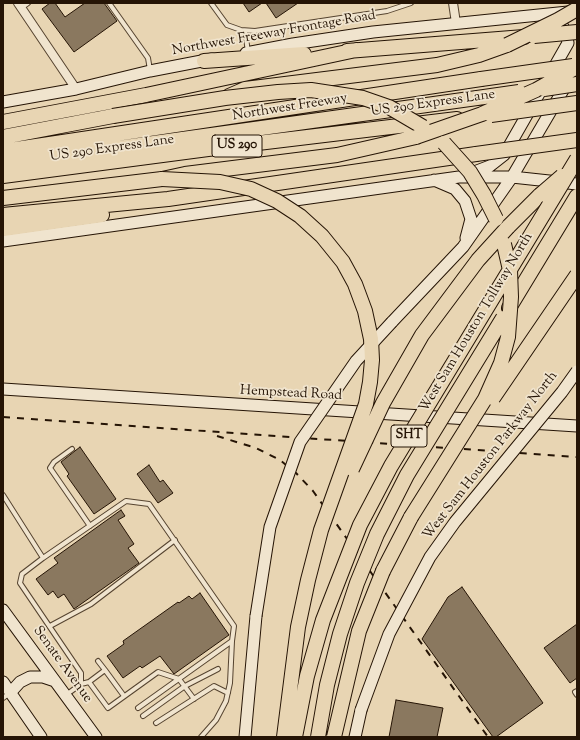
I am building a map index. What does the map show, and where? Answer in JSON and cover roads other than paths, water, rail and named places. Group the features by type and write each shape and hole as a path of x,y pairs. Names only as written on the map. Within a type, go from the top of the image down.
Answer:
{"highway":[{"path":"225,98 245,88 437,65 479,55 516,42 577,10"},
{"path":"204,61 577,32"},
{"path":"3,122 146,95 356,50"},
{"path":"3,198 162,179 185,174 337,155 416,137 482,114 536,90 577,66"},
{"name":"Northwest Freeway","path":"3,151 481,79 577,66"},
{"name":"US 290 Express Lane","path":"3,164 577,84"},
{"path":"3,137 113,116 225,98 305,90 325,91 363,98 389,107 423,127 444,143 470,172 488,201 500,231 510,270 512,297 508,337 501,362 491,387 471,422 407,523 378,581 359,631 334,737"},
{"name":"Northwest Freeway","path":"3,176 208,149 471,118 577,103"},
{"path":"3,215 168,199 577,140"},
{"name":"West Sam Houston Tollway North","path":"295,737 307,676 323,620 339,574 360,525 391,466 577,159"},
{"path":"292,675 330,525 363,442 393,385 422,335 478,260 524,210 577,162"},
{"path":"162,179 220,182 251,189 277,201 295,212 322,236 343,262 355,284 365,311 371,339 372,360 367,397 321,530 301,611 284,737"},
{"name":"West Sam Houston Tollway North","path":"318,737 327,685 340,634 357,583 383,522 418,458 577,196"},
{"path":"3,229 130,210 168,199"},
{"path":"471,422 486,407 577,276"}],"main road":[{"name":"Northwest Freeway Frontage Road","path":"3,102 76,89 150,71 292,44 373,32 544,15 577,10"},
{"path":"459,177 490,166 504,155 568,44 566,32 561,24 544,15"},
{"path":"245,737 256,616 270,527 300,442 356,361 463,247 512,177 577,66"},
{"path":"3,242 459,177 512,177 577,184"},
{"path":"433,180 455,189 465,201 471,220 463,247"},
{"name":"West Sam Houston Parkway North","path":"355,737 361,710 390,634 430,557 455,522 562,392 577,371"},
{"name":"Hempstead Road","path":"3,389 577,426"},
{"name":"Senate Avenue","path":"3,610 96,737"},
{"path":"7,695 20,682 30,676 43,677 56,682"},
{"path":"3,682 7,695 41,737"}],"street":[{"path":"453,3 456,23"},
{"path":"22,5 76,89"}],"lane":[{"path":"109,3 148,58 150,71"},
{"path":"211,3 227,25 245,31 261,30 387,11 411,3"},
{"path":"245,31 248,52"},
{"path":"72,449 54,462 50,468 90,526"},
{"path":"3,495 43,558"},
{"path":"81,684 81,673 20,583 22,574 126,501 149,504 234,626 226,701 216,720 201,737"},
{"path":"50,626 91,604 175,540"},
{"path":"138,708 232,641"},
{"path":"98,661 124,696"},
{"path":"144,716 185,686 218,669"},
{"path":"65,695 105,670"},
{"path":"88,682 108,708 158,672 179,679 194,700"},
{"path":"156,723 214,686 228,693"},
{"path":"577,691 575,692 577,695"}],"railway":[{"path":"3,417 577,457"},
{"path":"217,436 256,448 280,460 296,473 313,491 488,737"}]}
